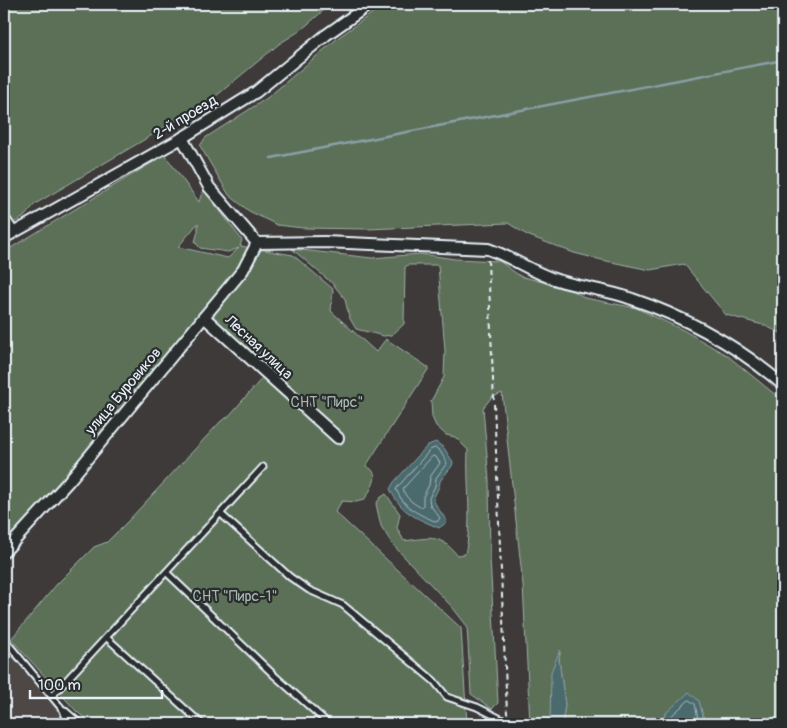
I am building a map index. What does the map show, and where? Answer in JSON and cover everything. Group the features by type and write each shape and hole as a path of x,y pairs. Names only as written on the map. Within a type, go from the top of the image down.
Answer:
{"street":[{"name":"2-й проезд","path":"4,238 182,138 256,92 326,35 370,4"},
{"path":"182,138 210,187 257,243 324,242 488,249 504,254 538,273 557,280 630,298 681,318 756,362 783,385"},
{"name":"улица Буровиков","path":"4,552 68,482 243,270 257,243"},
{"name":"Лесная улица","path":"204,317 338,438"}],"lane":[{"path":"4,217 15,231"},
{"path":"52,696 263,467"},
{"path":"221,514 290,577 309,590 343,605 434,681 448,697 477,707 507,722"},
{"path":"167,573 275,676 329,724"},
{"path":"107,638 202,724"},
{"path":"4,640 63,710 80,724"},
{"path":"63,710 68,724"}],"path":[{"path":"488,249 507,722"}],"shaded area":[{"path":"12,649 63,710 72,724 4,724 4,660"}],"green space":[{"path":"4,4 331,4 301,30 279,44 210,101 35,204 24,217 4,229"},
{"path":"385,4 783,4 783,334 763,325 726,315 684,264 650,270 602,260 574,253 527,235 508,223 368,229 303,228 277,225 249,211 229,195 200,146 205,138 267,98 339,37"},
{"path":"165,155 199,202 202,192 205,191 242,240 240,246 293,255 333,289 331,311 376,352 386,339 429,368 366,466 371,469 375,477 364,500 356,502 342,501 335,512 461,628 467,724 93,724 77,712 11,639 57,584 94,547 107,542 128,521 221,421 228,417 264,376 197,316 132,397 4,547 4,252","holes":["198,223 195,242 200,248 228,252 239,248 228,258 178,247"]},
{"path":"292,249 372,258 420,254 455,259 499,261 520,276 573,290 585,298 636,308 683,330 728,356 783,401 783,580 775,589 783,601 783,724 705,724 699,702 667,712 659,724 562,724 565,705 559,660 550,724 530,724 523,585 502,393 491,398 483,408 489,480 490,558 498,703 492,709 471,694 467,626 453,608 393,545 381,526 376,504 386,494 400,514 397,528 404,541 427,538 439,540 451,548 457,555 465,554 469,530 468,450 455,437 446,435 436,426 432,417 431,401 444,377 445,350 438,265 408,265 405,267 404,324 392,335 384,336 356,329 349,317 345,299 333,284"}],"water":[{"path":"436,442 444,448 453,462 440,481 434,498 447,522 439,528 410,514 399,504 390,489 394,482 428,445"},
{"path":"560,650 559,660 565,705 562,724 550,724 551,672"},
{"path":"689,692 699,701 705,724 659,724 667,712"}],"waterway":[{"path":"271,158 783,60"}],"park label":[{"name":"СНТ \"Пирс\"","path":"327,402"},
{"name":"СНТ \"Пирс-1\"","path":"235,596"}]}
